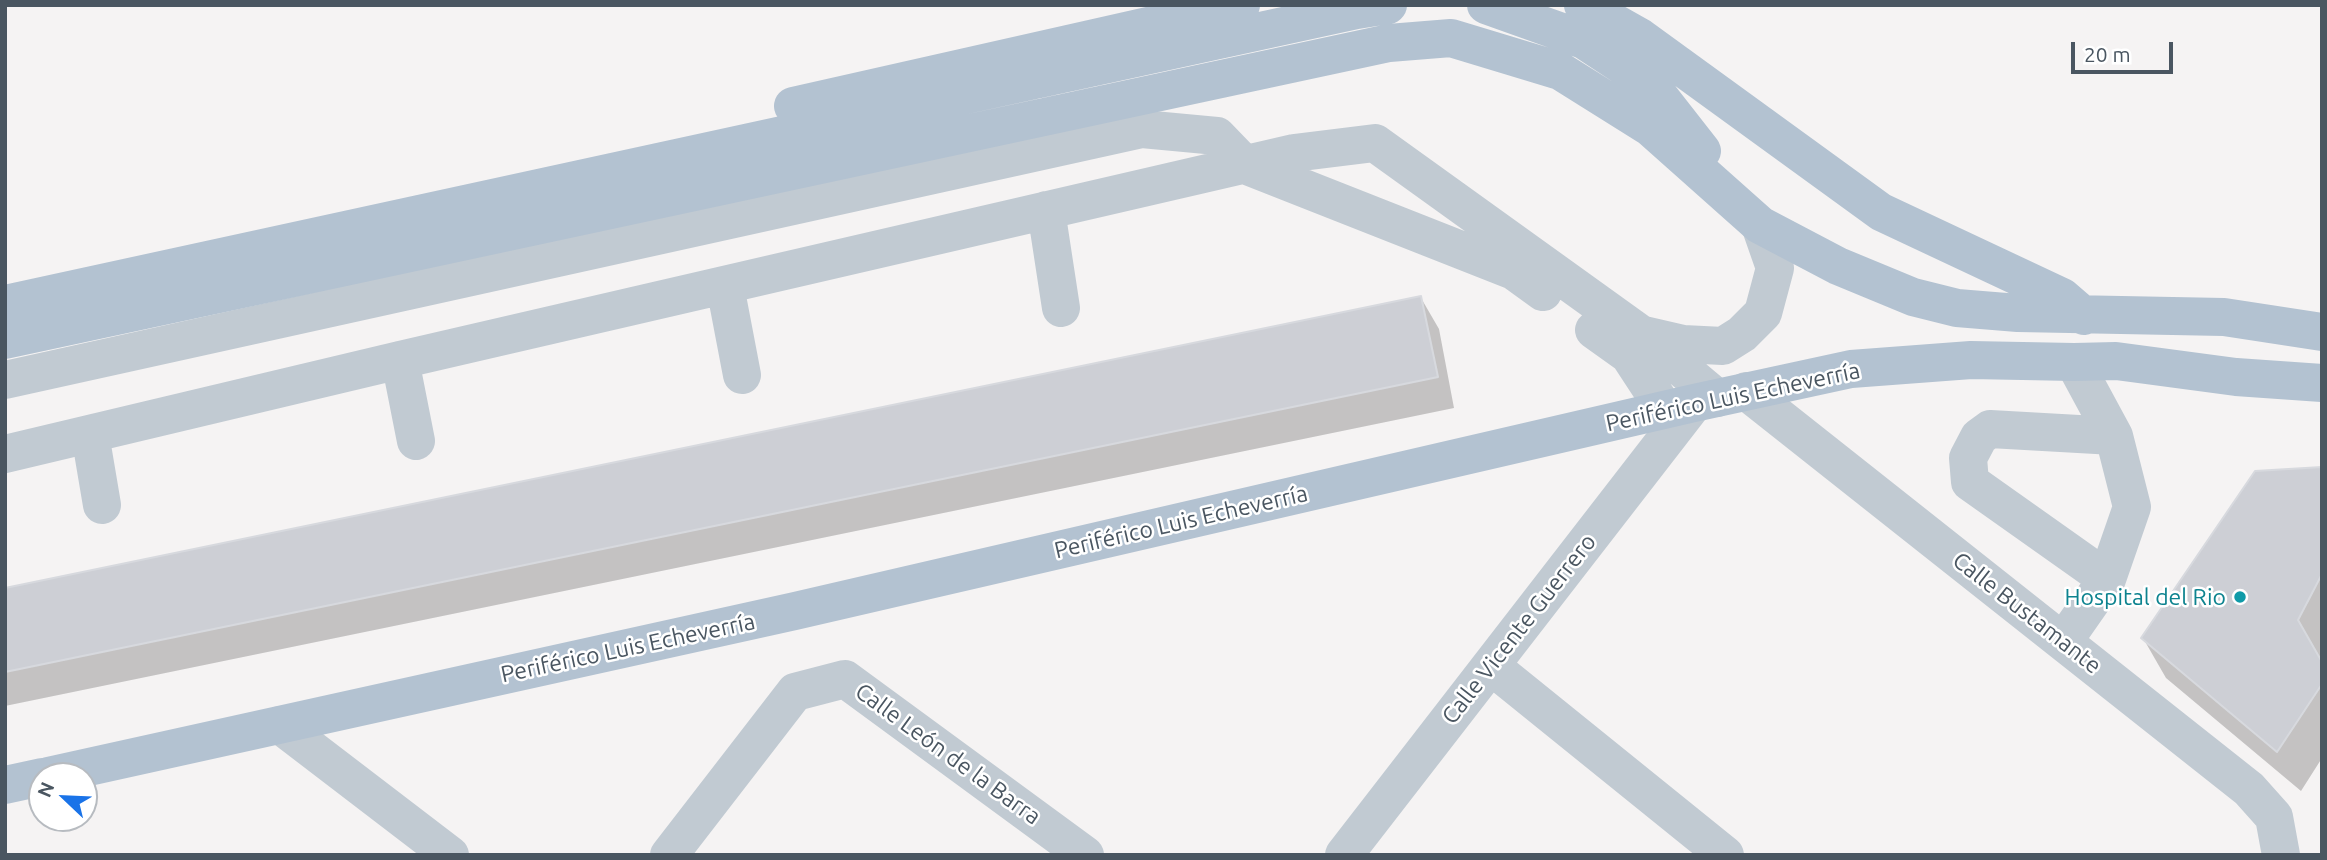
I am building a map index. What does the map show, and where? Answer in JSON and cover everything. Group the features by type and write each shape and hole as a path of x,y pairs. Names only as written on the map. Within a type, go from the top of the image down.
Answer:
{"main road":[{"path":"5,283 1241,5"},
{"path":"5,304 1388,5"},
{"path":"1486,5 1584,40 1648,82 1760,225"},
{"path":"1583,5 1640,37 1881,212 2062,297 2083,314 2116,360"},
{"path":"5,340 1389,43 1451,38 1560,71 1651,128 1760,225 1838,266 1913,297 1957,309 2018,313 2224,317 2322,332"},
{"name":"Periférico Luis Echeverría","path":"98,765 832,603 1705,400 1851,369 1971,360 2116,360 2236,377 2322,383"},
{"path":"5,786 28,780"}],"street":[{"path":"5,380 1142,129 1217,136 1245,165 1514,271 1629,355 1705,400"},
{"name":"Calle Bustamante","path":"5,454 1294,153 1375,142 1642,335 1705,400 2063,642 2249,789 2274,817 2281,855"},
{"path":"1046,210 1061,308"},
{"path":"1642,335 1683,344 1723,346 1742,334 1763,313 1775,268 1760,225"},
{"path":"725,286 742,375"},
{"path":"400,360 416,441"},
{"path":"2063,642 2107,579 2132,507 2114,436 2074,362"},
{"name":"Calle Vicente Guerrero","path":"1345,855 1491,666 1705,400"},
{"path":"2107,579 1970,482 1968,458 1979,438 1990,429 2114,436"},
{"path":"90,434 102,505"},
{"path":"1491,666 1725,855"},
{"name":"Calle León de la Barra","path":"669,855 795,692 845,679 1085,855"},
{"path":"280,725 450,855"}],"building":[{"path":"1421,296 1438,377 5,672 5,588"},
{"name":"Hospital del Rio","path":"2322,467 2322,574 2298,620 2322,662 2322,684 2277,752 2141,638 2255,471"}],"place":[{"name":"Hospital del Rio","path":"2240,597"}]}
